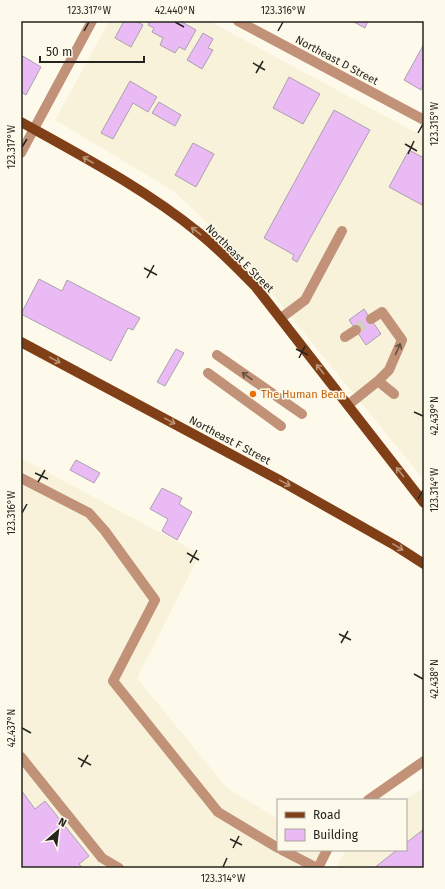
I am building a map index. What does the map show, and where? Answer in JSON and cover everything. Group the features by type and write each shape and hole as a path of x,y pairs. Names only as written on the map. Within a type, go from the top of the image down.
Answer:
{"main road":[{"name":"Northeast E Street","path":"21,122 136,188 200,234 255,286 424,503"},
{"name":"Northeast F Street","path":"21,342 281,480 396,546 424,564"}],"street":[{"path":"21,153 92,21"},
{"name":"Northeast D Street","path":"238,21 424,120"},
{"path":"281,318 305,300 342,231"},
{"path":"348,405 378,381 389,370 402,340 382,312 371,319"},
{"path":"345,337 356,330"},
{"path":"217,355 302,414"},
{"path":"208,373 281,426"},
{"path":"378,381 394,394"},
{"path":"21,478 89,513 105,531 155,600 113,681 218,812 277,847"},
{"path":"21,757 102,858 119,868"},
{"path":"369,799 424,761"},
{"path":"284,851 317,868 327,851"}],"shaded area":[{"path":"109,21 209,21 424,137 424,480 242,257 175,192 55,120"},
{"path":"21,458 200,554 137,678 226,787 277,818 277,851 322,851 313,868 21,868"},
{"path":"424,788 424,868 336,868 345,851 407,851 407,799 406,799"}],"building":[{"path":"124,21 136,21 143,25 131,47 115,38"},
{"path":"150,21 180,21 196,30 185,50 179,47 175,53 160,45 163,38 152,32 154,28 148,25"},
{"path":"352,21 368,21 365,28"},
{"path":"203,33 213,39 208,48 213,50 202,69 187,60"},
{"path":"424,44 424,83 421,90 404,80"},
{"path":"21,55 41,67 26,95 21,92"},
{"path":"289,77 320,94 303,124 273,108"},
{"path":"130,81 157,97 148,112 133,103 113,139 101,133"},
{"path":"159,102 181,115 175,126 152,113"},
{"path":"334,110 370,130 297,262 292,259 294,255 264,238"},
{"path":"193,143 214,154 196,187 175,175"},
{"path":"409,150 424,158 424,206 389,187"},
{"path":"39,279 62,291 67,280 140,318 133,330 128,328 111,361 21,314"},
{"path":"364,309 381,334 366,345 349,320"},
{"path":"176,349 184,353 165,386 157,382"},
{"path":"76,460 100,473 94,483 70,470"},
{"path":"162,488 182,498 179,504 192,512 177,540 162,531 168,519 150,509"},
{"path":"21,790 35,809 45,801 89,856 79,864 83,868 21,868"},
{"path":"424,829 424,868 374,868 396,851 407,851 407,842"}],"tunnel":[{"path":"356,330 371,319"}],"place":[{"name":"The Human Bean","path":"253,394"}]}
